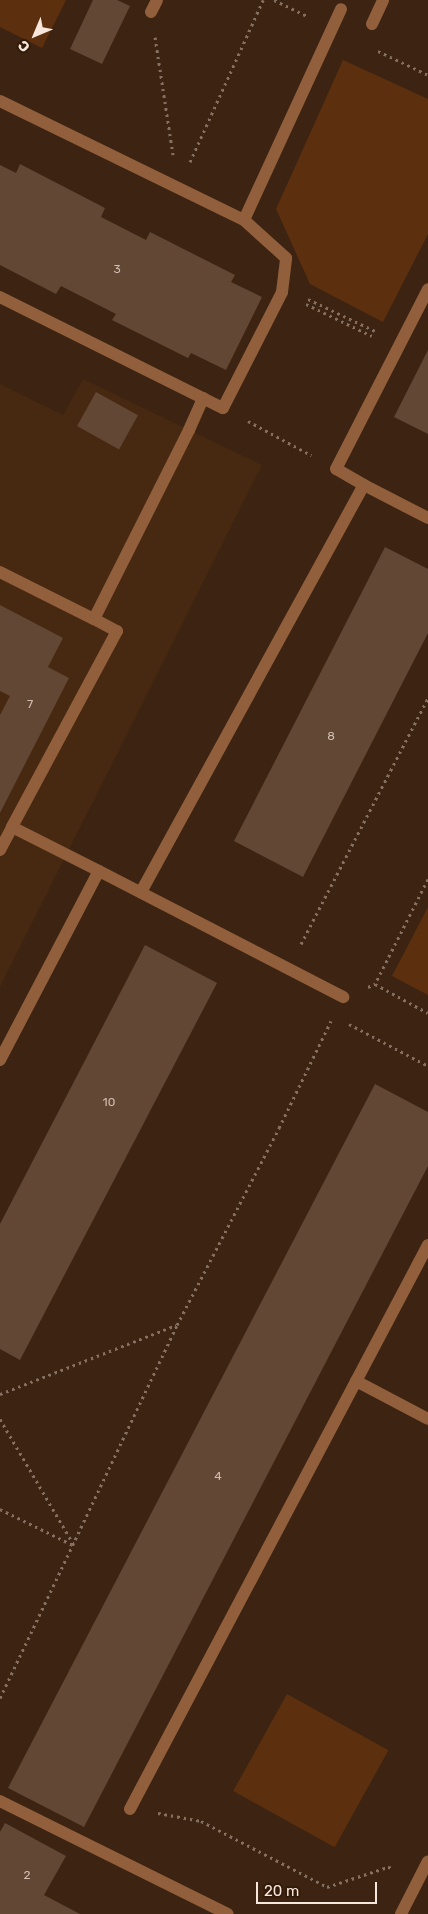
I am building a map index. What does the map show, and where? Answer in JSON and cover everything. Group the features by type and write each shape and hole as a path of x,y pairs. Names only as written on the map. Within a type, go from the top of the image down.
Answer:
{"lane":[{"path":"372,24 384,0"},
{"path":"244,220 341,9"},
{"path":"0,101 244,220 286,258 282,289 223,408 0,297"},
{"path":"428,289 336,469 428,518"},
{"path":"94,619 189,430 203,398"},
{"path":"141,892 364,485"},
{"path":"0,572 117,631 0,850"},
{"path":"12,827 343,997"},
{"path":"0,1060 99,871"},
{"path":"130,1809 428,1245"},
{"path":"356,1381 428,1419"},
{"path":"0,1801 228,1914"},
{"path":"402,1914 428,1861"}],"path":[{"path":"178,188 263,0"},
{"path":"154,6 178,188"},
{"path":"282,289 399,346"},
{"path":"223,408 336,469"},
{"path":"289,969 428,698"},
{"path":"428,880 375,984 428,1013"},
{"path":"0,1698 74,1546 177,1325 279,1128 334,1016"},
{"path":"342,1020 428,1066"},
{"path":"0,1394 177,1325"},
{"path":"0,1419 74,1546"},
{"path":"0,1509 74,1546"},
{"path":"130,1809 201,1821 327,1886 388,1867"}],"shaded area":[{"path":"0,0 66,0 42,48 0,27"},
{"path":"343,60 428,99 428,234 383,322 310,284 276,209"},
{"path":"83,379 262,465 0,987 0,384 63,415"},
{"path":"428,907 428,995 392,976"},
{"path":"287,1694 388,1750 335,1847 233,1791"}],"building":[{"path":"93,0 117,0 130,6 102,64 70,49"},
{"path":"20,164 105,208 101,217 146,240 150,232 235,275 231,282 262,297 226,370 191,353 188,358 112,320 116,314 61,286 56,294 0,265 0,165 16,173"},
{"path":"428,350 428,434 394,417"},
{"path":"96,392 138,415 119,449 77,426"},
{"path":"385,547 428,569 428,633 303,877 234,841"},
{"path":"0,605 63,638 48,667 69,678 0,813 0,715 10,696 0,691"},
{"path":"145,945 217,983 20,1360 0,1349 0,1224"},
{"path":"375,1084 428,1112 428,1166 84,1827 8,1788"},
{"path":"5,1823 66,1856 44,1895 80,1914 0,1914 0,1832"}]}
